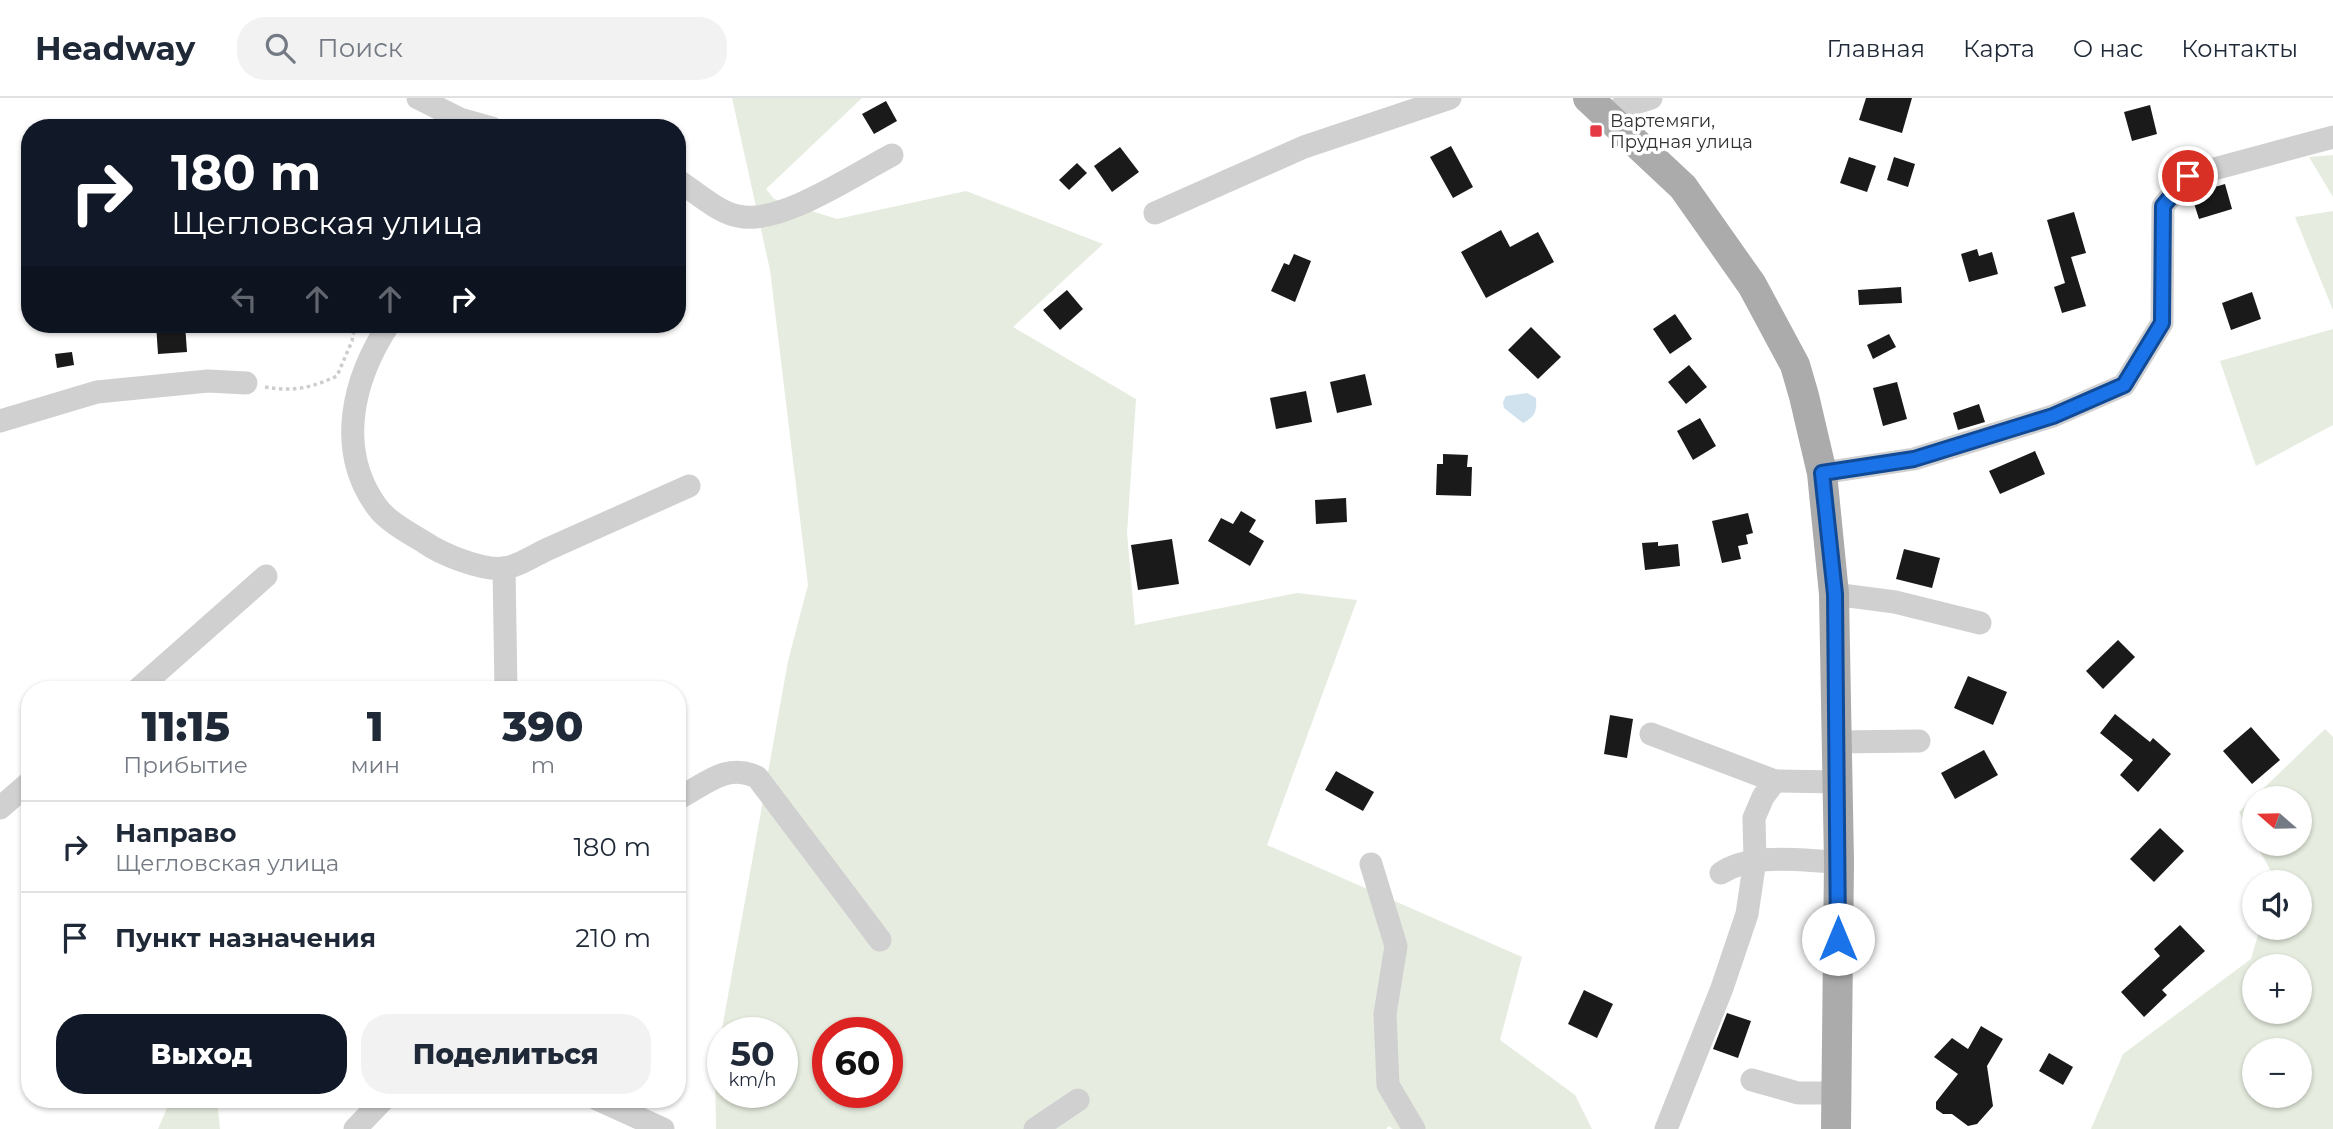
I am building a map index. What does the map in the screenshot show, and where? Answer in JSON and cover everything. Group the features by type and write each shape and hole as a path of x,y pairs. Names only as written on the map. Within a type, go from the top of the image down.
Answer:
{"main road":[{"path":"1598,107 1683,187 1752,285 1795,365 1822,473 1835,594 1839,862 1836,1129"}],"street":[{"path":"418,98 460,119"},
{"path":"1155,213 1304,147 1451,98"},
{"path":"1598,107 1651,98"},
{"path":"1822,473 1914,459 2053,416 2124,385 2162,323 2163,206 2188,176 2333,137"},
{"path":"686,185 737,216 763,216 802,202 892,155"},
{"path":"384,333 363,374 350,427 354,455 364,484 378,509 433,548 465,562 504,568 689,486"},
{"path":"0,421 97,392 208,381 246,383"},
{"path":"504,568 506,681"},
{"path":"147,681 266,576"},
{"path":"1835,594 1895,603 1980,624"},
{"path":"1651,734 1775,781 1838,782"},
{"path":"1838,742 1919,741"},
{"path":"686,794 723,772 744,771 757,777 880,940"},
{"path":"1666,1129 1722,988 1747,914 1755,860 1754,818 1763,797 1775,781"},
{"path":"0,808 21,790"},
{"path":"1721,873 1737,863 1755,860 1839,862"},
{"path":"1371,864 1396,946 1385,1014 1388,1085 1414,1129"},
{"path":"1752,1080 1798,1093 1837,1093"},
{"path":"1035,1129 1078,1100"},
{"path":"355,1129 375,1108"},
{"path":"617,1108 663,1129"}],"path":[{"path":"246,383 286,391 311,388 337,376 353,333"}],"shaded area":[{"path":"732,98 862,98 766,189 774,199 837,219 966,191 1103,244 1013,327 1136,399 1127,533 1135,625 1297,593 1357,600 1267,845 1522,957 1500,1040 1575,1095 1592,1129 1393,1129 1389,1126 1386,1129 716,1129 716,1108 798,1108 798,1017 724,1017 788,661 808,585 770,270"},
{"path":"2333,155 2333,197 2309,157"},
{"path":"2333,211 2333,310 2295,217"},
{"path":"2333,329 2333,425 2256,466 2220,361"},
{"path":"2325,729 2333,737 2333,1129 2091,1129 2123,1054 2242,966 2242,1024 2312,1024 2312,954 2252,954 2257,940 2312,940 2312,870 2270,870 2263,856 2312,856 2312,786 2266,786"},
{"path":"167,1108 218,1108 220,1129 158,1129"}],"water":[{"path":"1527,393 1536,398 1536,407 1533,416 1523,423 1504,408 1503,402 1506,396"}],"building":[{"path":"1866,98 1912,98 1902,133 1859,120"},
{"path":"886,101 897,121 874,134 862,114"},
{"path":"2150,105 2157,134 2132,141 2124,112"},
{"path":"1451,146 1473,187 1453,198 1430,157"},
{"path":"1120,147 1139,172 1112,192 1094,166"},
{"path":"1849,157 1876,166 1867,192 1840,183"},
{"path":"1894,157 1915,164 1908,187 1887,180"},
{"path":"1077,163 1087,173 1069,190 1059,180"},
{"path":"2225,184 2232,209 2199,219 2191,194"},
{"path":"2074,212 2086,253 2071,257 2086,306 2062,313 2054,287 2065,283 2047,220"},
{"path":"1501,230 1510,247 1538,232 1554,262 1486,298 1461,252"},
{"path":"1977,249 1979,256 1992,252 1998,274 1969,282 1961,254"},
{"path":"1294,254 1311,261 1295,302 1271,291 1284,263 1289,265"},
{"path":"1901,287 1902,303 1859,305 1858,290"},
{"path":"1067,290 1083,309 1060,330 1043,310"},
{"path":"2252,292 2261,319 2231,330 2222,303"},
{"path":"1675,314 1692,339 1670,354 1653,329"},
{"path":"1531,327 1561,357 1538,379 1508,350"},
{"path":"157,333 186,333 187,352 158,354"},
{"path":"1889,334 1896,347 1873,359 1867,345"},
{"path":"72,352 74,365 57,368 55,354"},
{"path":"1689,365 1707,387 1686,404 1668,382"},
{"path":"1365,374 1372,405 1337,413 1330,382"},
{"path":"1897,382 1907,419 1883,426 1873,388"},
{"path":"1306,391 1312,422 1276,429 1270,398"},
{"path":"1979,404 1985,422 1958,430 1953,413"},
{"path":"1700,418 1716,446 1693,460 1677,431"},
{"path":"2035,451 2045,474 2000,494 1989,471"},
{"path":"1443,454 1468,455 1467,467 1472,467 1471,496 1436,495 1437,464 1443,464"},
{"path":"1346,498 1347,522 1316,524 1315,500"},
{"path":"1241,511 1256,520 1249,532 1264,541 1250,566 1208,541 1221,518 1233,524"},
{"path":"1748,513 1753,533 1746,535 1748,544 1738,546 1741,559 1722,563 1712,521"},
{"path":"1172,539 1179,584 1138,590 1131,545"},
{"path":"1658,542 1658,546 1678,544 1680,566 1645,570 1642,543"},
{"path":"1904,549 1940,558 1932,588 1896,579"},
{"path":"2118,640 2135,657 2103,689 2086,671"},
{"path":"1968,676 2007,692 1993,725 1954,708"},
{"path":"2115,714 2150,742 2153,738 2171,754 2138,792 2120,775 2133,760 2100,733"},
{"path":"1610,715 1633,719 1627,758 1604,754"},
{"path":"2251,727 2280,760 2252,784 2223,751"},
{"path":"1984,750 1998,775 1955,799 1941,773"},
{"path":"1336,771 1374,792 1363,811 1325,790"},
{"path":"2160,828 2184,851 2154,882 2130,859"},
{"path":"2180,925 2205,951 2162,990 2167,995 2144,1017 2121,992 2160,956 2154,949"},
{"path":"1584,990 1613,1004 1597,1038 1568,1024"},
{"path":"1727,1013 1751,1021 1738,1058 1713,1049"},
{"path":"1981,1026 2003,1039 1987,1066 1993,1106 1977,1124 1968,1126 1952,1114 1943,1114 1936,1109 1936,1102 1958,1074 1934,1057 1952,1038 1968,1049"},
{"path":"2049,1053 2073,1067 2063,1085 2039,1071"}],"place":[{"name":"Вартемяги, Прудная улица","path":"1596,131"}],"route":[{"path":"1838,939 1835,594 1822,473 1914,459 2053,416 2124,385 2162,323 2163,206 2188,176"}]}
